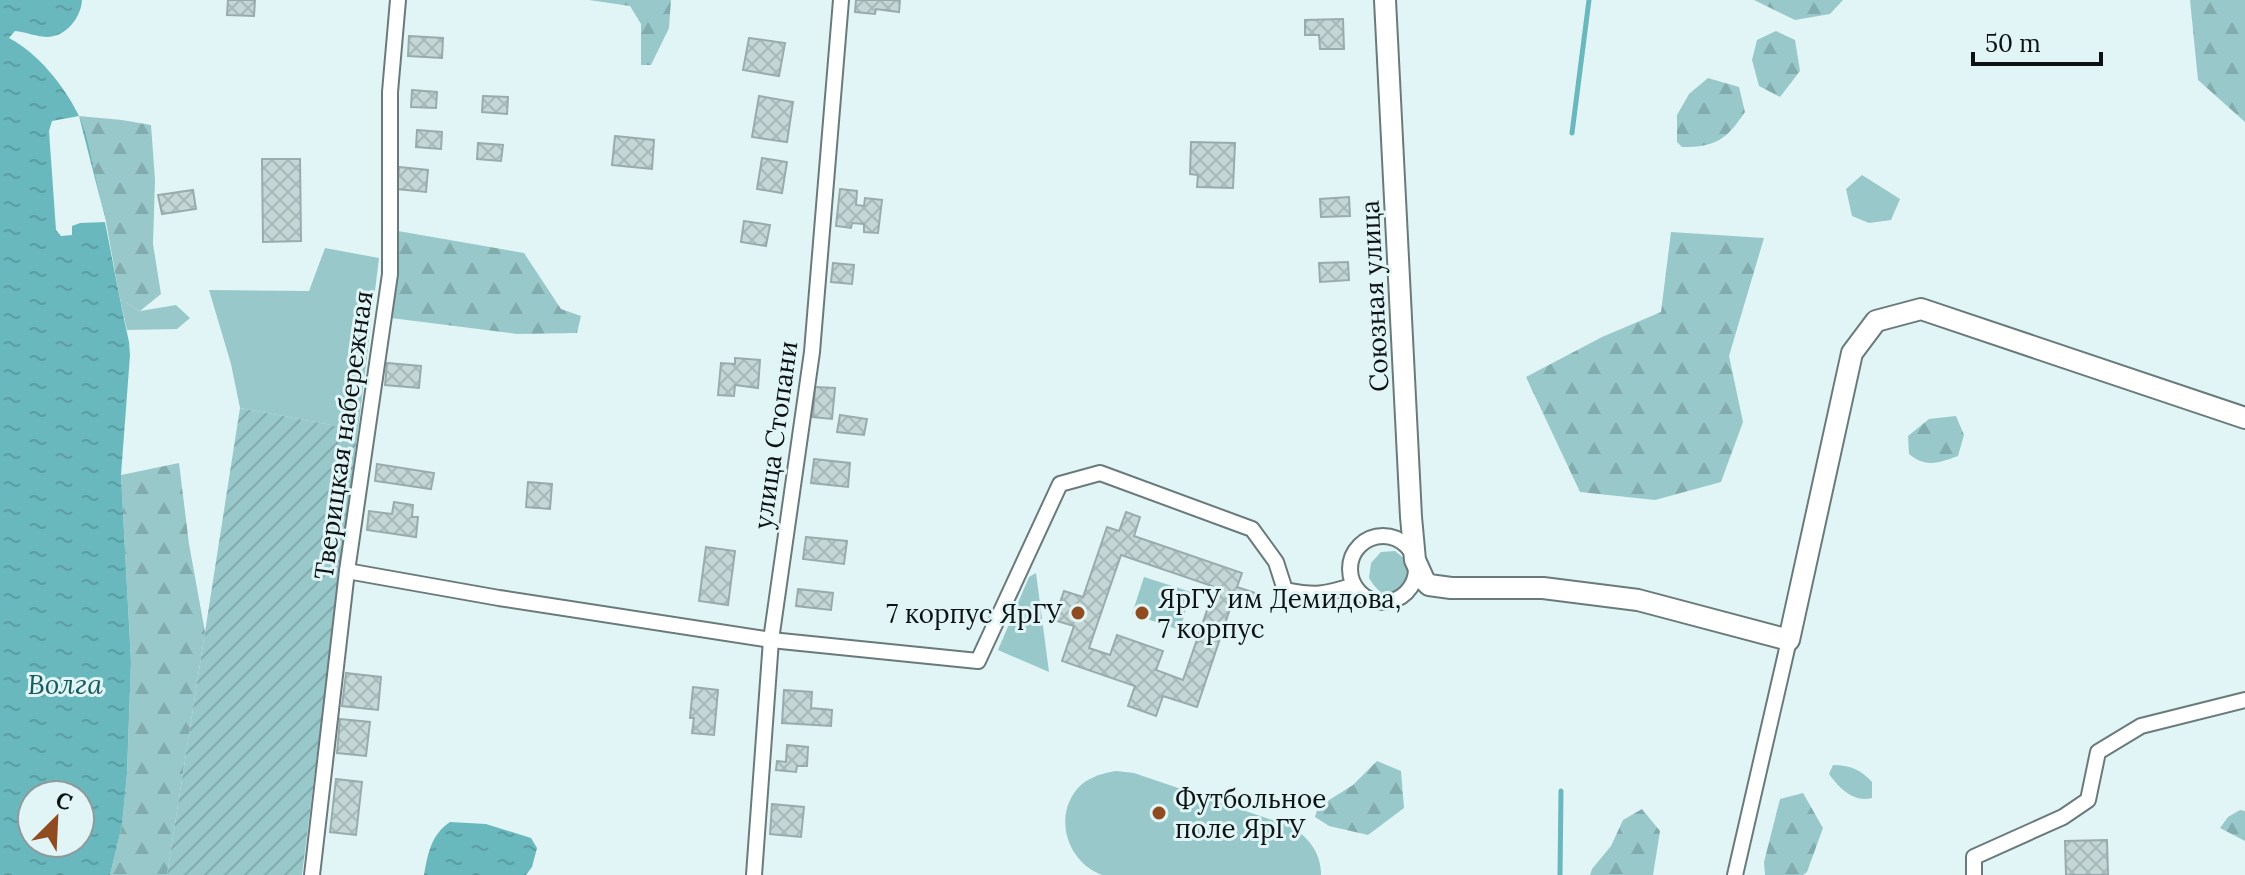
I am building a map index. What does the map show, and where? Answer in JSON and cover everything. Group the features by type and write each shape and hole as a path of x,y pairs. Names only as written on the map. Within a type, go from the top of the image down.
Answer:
{"street":[{"name":"Тверицкая набережная","path":"312,875 347,571 390,274 390,92 398,0"},
{"name":"улица Стопани","path":"754,875 771,640 812,352 841,0"},
{"name":"Союзная улица","path":"1385,0 1411,517 1415,560 1424,580 1419,588"},
{"path":"1735,875 1852,353 1876,321 1921,309 2245,418"},
{"path":"347,571 771,640 978,661 1060,484 1100,473 1252,529 1276,562 1285,590 1325,595 1354,585"},
{"path":"1415,560 1410,550 1393,537 1370,538 1353,553 1350,564 1354,585 1360,594 1380,603 1391,602 1419,588 1543,588 1638,600 1789,640"},
{"path":"1974,875 1974,857 2063,817 2088,800 2098,752 2141,726 2245,700"}],"green space":[{"path":"589,0 671,0 669,28 651,65 641,65 641,24 630,6"},
{"path":"1754,0 1843,0 1830,14 1795,20"},
{"path":"2190,0 2245,0 2245,122 2198,80"},
{"path":"1776,31 1795,40 1800,71 1780,97 1759,86 1752,60 1757,40"},
{"path":"1708,78 1739,87 1745,112 1719,140 1682,147 1677,142 1677,115 1689,94"},
{"path":"79,116 151,125 155,180 153,244 161,294 140,311 120,299 106,222"},
{"path":"1862,175 1900,199 1891,220 1869,223 1852,216 1846,189"},
{"path":"398,231 524,253 561,309 581,316 577,333 517,334 391,318"},
{"path":"1671,232 1764,238 1729,356 1743,422 1721,482 1655,500 1580,492 1526,377 1602,337 1661,312"},
{"path":"325,248 379,258 358,430 240,408 231,364 209,290 309,291"},
{"path":"120,299 140,311 176,305 190,318 177,329 127,330"},
{"path":"240,408 358,430 302,875 167,875"},
{"path":"1956,416 1964,435 1958,456 1933,463 1909,454 1908,436 1929,419"},
{"path":"179,463 189,544 205,632 167,875 110,875 122,825 131,662 121,475"},
{"path":"1395,551 1411,564 1412,580 1406,590 1384,593 1369,578 1371,563 1381,552"},
{"path":"1036,573 1049,672 998,650 1029,577"},
{"path":"1144,577 1191,592 1180,630 1132,614"},
{"path":"1377,761 1401,771 1404,808 1368,835 1329,826 1315,817 1318,807 1353,785"},
{"path":"1833,765 1850,767 1868,778 1872,782 1872,798 1859,798 1842,789 1829,774"},
{"name":"Футбольное поле ЯрГУ","path":"1116,771 1134,773 1290,826 1312,846 1319,859 1321,875 1102,875 1090,869 1079,859 1067,835 1067,808 1072,795 1082,784 1098,775"},
{"path":"1803,793 1823,828 1807,872 1803,875 1765,875 1764,862 1780,799"},
{"path":"1642,809 1660,831 1653,875 1590,875 1611,846 1623,820"},
{"path":"2240,810 2245,811 2245,841 2220,828 2228,817"}],"water":[{"name":"Волга","path":"0,0 82,0 76,19 61,33 48,37 15,31 9,38 30,52 49,71 72,103 81,122 91,155 129,342 121,475 131,662 122,825 110,875 0,875"},
{"path":"450,822 486,824 531,838 537,848 532,867 526,875 424,875 434,839"}],"pier":[{"path":"79,116 106,222 80,223 72,226 72,235 61,236 56,230 49,131 52,121"}],"building":[{"path":"228,0 255,0 254,16 227,15"},
{"path":"856,0 900,0 899,12 876,9 875,14 855,12"},
{"path":"1343,19 1344,49 1320,49 1319,35 1305,35 1305,20"},
{"path":"409,36 443,38 442,58 408,56"},
{"path":"749,38 785,43 779,76 743,70"},
{"path":"412,90 437,92 436,108 411,107"},
{"path":"483,96 508,97 507,114 482,112"},
{"path":"759,96 793,102 787,142 752,137"},
{"path":"417,130 442,132 441,149 416,147"},
{"path":"615,136 654,140 652,169 612,165"},
{"path":"1191,142 1235,143 1233,188 1197,187 1198,175 1190,174"},
{"path":"478,143 503,145 501,161 477,159"},
{"path":"762,158 787,162 782,193 757,189"},
{"path":"262,159 300,159 301,241 263,242"},
{"path":"399,167 428,170 426,192 397,189"},
{"path":"840,189 857,191 856,205 864,206 865,198 882,200 878,233 864,232 864,224 852,223 851,228 836,226"},
{"path":"193,190 196,209 162,214 158,195"},
{"path":"1349,197 1350,216 1321,217 1320,199"},
{"path":"744,221 770,225 766,246 741,242"},
{"path":"1348,262 1349,280 1320,282 1319,263"},
{"path":"833,263 854,265 852,284 831,282"},
{"path":"735,358 760,360 758,388 735,385 734,396 718,395 721,363 735,364"},
{"path":"387,363 421,366 419,388 385,385"},
{"path":"815,387 835,388 832,419 813,417"},
{"path":"840,415 867,419 864,435 837,432"},
{"path":"814,459 850,463 848,487 811,483"},
{"path":"377,464 434,473 431,489 375,481"},
{"path":"528,482 552,484 550,509 526,507"},
{"path":"394,502 413,505 412,517 418,517 416,537 367,530 369,511 392,514"},
{"name":"ЯрГУ им Демидова, 7 корпус","path":"1126,512 1140,517 1134,536 1242,573 1237,587 1258,594 1254,607 1233,600 1197,707 1163,696 1156,716 1128,706 1135,686 1062,661 1074,626 1054,620 1064,591 1083,597 1107,527 1119,531","holes":["1121,555 1215,587 1183,680 1156,670 1163,651 1117,635 1110,655 1089,648"]},
{"path":"806,537 847,541 844,564 803,559"},
{"path":"706,547 735,551 728,605 699,601"},
{"path":"798,589 833,593 831,610 796,606"},
{"path":"346,673 381,677 378,710 342,706"},
{"path":"693,687 718,690 714,735 692,733"},
{"path":"784,690 812,692 811,708 832,710 831,726 782,723"},
{"path":"340,719 370,722 366,756 337,753"},
{"path":"787,745 808,747 807,766 797,766 796,772 776,770 777,761 786,762"},
{"path":"336,779 362,782 356,835 330,832"},
{"path":"772,804 804,807 801,837 770,834"},
{"path":"2107,840 2108,875 2066,875 2065,841"}],"waterway":[{"path":"1572,133 1589,0"},
{"path":"1560,875 1561,791"}],"place":[{"name":"7 корпус ЯрГУ","path":"1078,613"},
{"name":"ЯрГУ им Демидова, 7 корпус","path":"1142,613"},
{"name":"Футбольное поле ЯрГУ","path":"1159,813"}]}
